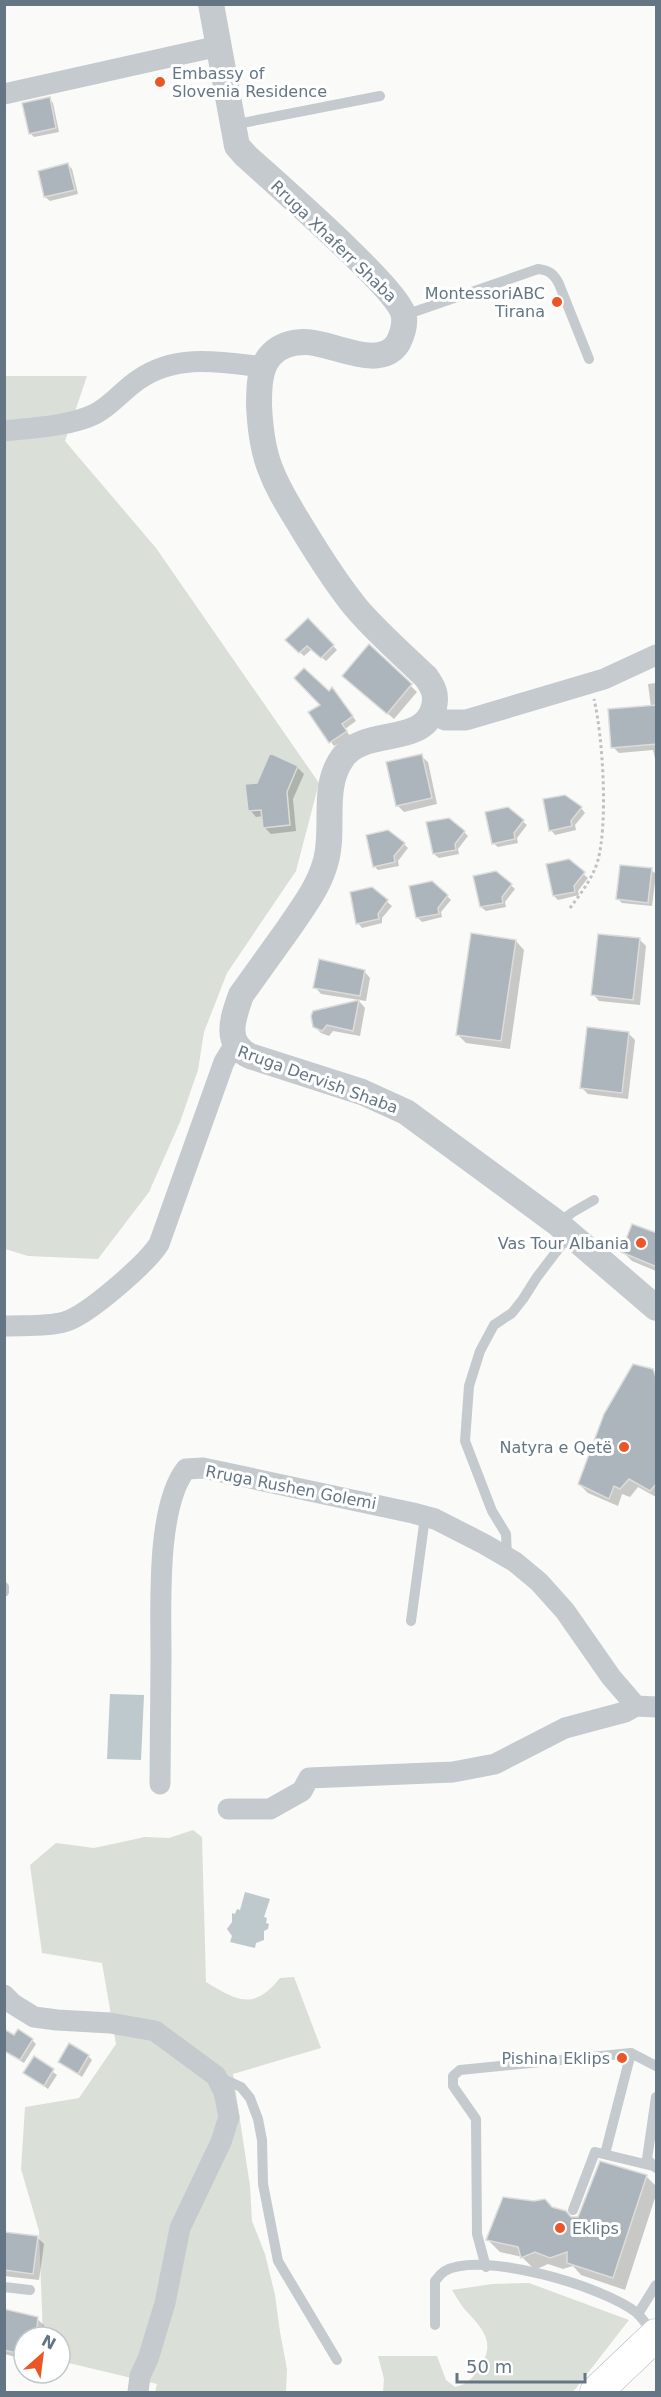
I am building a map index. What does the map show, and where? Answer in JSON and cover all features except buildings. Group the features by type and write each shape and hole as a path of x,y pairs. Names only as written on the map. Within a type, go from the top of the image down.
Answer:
{"main road":[{"path":"596,2392 650,2328"}],"street":[{"name":"Rruga Xhaferr Shaba","path":"211,4 237,146 351,253 397,300 405,315 399,340 393,350 382,356 357,353 306,341 286,344 271,355 263,367"},
{"path":"4,94 219,46"},
{"path":"4,431 79,420 96,414 141,378 175,363 201,361 263,367 259,392 263,446 281,494 319,556 357,609 434,688 435,700 427,723 416,729 354,746 343,756 332,780 330,842 320,880 241,995 234,1016 235,1044"},
{"path":"432,714 445,720 466,720 604,679 657,655"},
{"name":"Rruga Dervish Shaba","path":"4,1326 65,1322 79,1316 153,1254 159,1244 224,1062 235,1044 241,1052 250,1056 393,1105 427,1126 563,1229 657,1308"},
{"name":"Rruga Rushen Golemi","path":"160,1784 162,1563 172,1494 177,1480 186,1469 203,1468 377,1504 425,1516 460,1532 507,1558 539,1582 565,1611 611,1677 646,1707"},
{"name":"Rruga Rushen Golemi","path":"228,1809 270,1809 302,1791 309,1778 453,1772 495,1764 565,1728 646,1707"},
{"path":"4,1995 13,2004 34,2017 110,2023 155,2031 216,2076 225,2092 229,2117 221,2142 180,2228 165,2303 140,2376 138,2392"}],"lane":[{"path":"232,125 380,96"},
{"path":"405,315 538,269 547,270 560,284 589,359"},
{"path":"507,1558 506,1534 492,1512 465,1441 469,1386 480,1351 494,1325 512,1312 523,1299 573,1212 594,1200"},
{"path":"411,1621 425,1516"},
{"path":"4,1587 4,1592"},
{"path":"605,2154 631,2053"},
{"path":"486,2267 477,2234 476,2119 453,2086 453,2076 460,2070 631,2053 657,2066"},
{"path":"216,2076 241,2087 250,2098 258,2119 262,2140 263,2184 278,2261 337,2360"},
{"path":"655,2167 647,2159 657,2097"},
{"path":"573,2210 595,2152 655,2167"},
{"path":"435,2325 435,2281 445,2271 459,2267 534,2271 552,2276 602,2294 650,2328 657,2284"},
{"path":"4,2287 30,2290"}],"path":[{"path":"570,908 587,885 598,862 603,830 602,775 596,706 591,683"}],"shaded area":[{"path":"4,376 87,376 65,441 156,548 319,783 296,871 227,973 204,1032 198,1070 180,1122 149,1192 98,1259 28,1256 5,1249"},
{"path":"110,1694 144,1695 141,1760 107,1759"},
{"path":"193,1830 202,1837 206,1982 236,1998 253,1999 262,1995 280,1978 294,1977 321,2048 233,2074 250,2186 252,2221 265,2254 275,2295 287,2369 286,2392 155,2392 157,2384 72,2364 72,2325 43,2325 39,2231 21,2169 25,2107 79,2098 116,2044 102,1963 42,1953 30,1865 56,1843 94,1848 145,1837 169,1838"},
{"path":"245,1892 270,1899 264,1917 267,1918 266,1923 269,1924 268,1929 264,1931 264,1940 256,1943 255,1948 230,1942 232,1936 227,1929 232,1922 232,1913 235,1914 237,1909 240,1910"},
{"path":"529,2283 629,2320 573,2392 383,2392 384,2379 378,2356 437,2356 446,2380 455,2387 467,2382 484,2359 487,2351 486,2338 452,2290 492,2284"}],"place":[{"name":"Embassy of Slovenia Residence","path":"160,82"},
{"name":"MontessoriABC Tirana","path":"557,302"},
{"name":"Vas Tour Albania","path":"641,1243"},
{"name":"Natyra e Qetë","path":"624,1447"},
{"name":"Pishina Eklips","path":"622,2058"},
{"name":"Eklips","path":"560,2228"}]}
